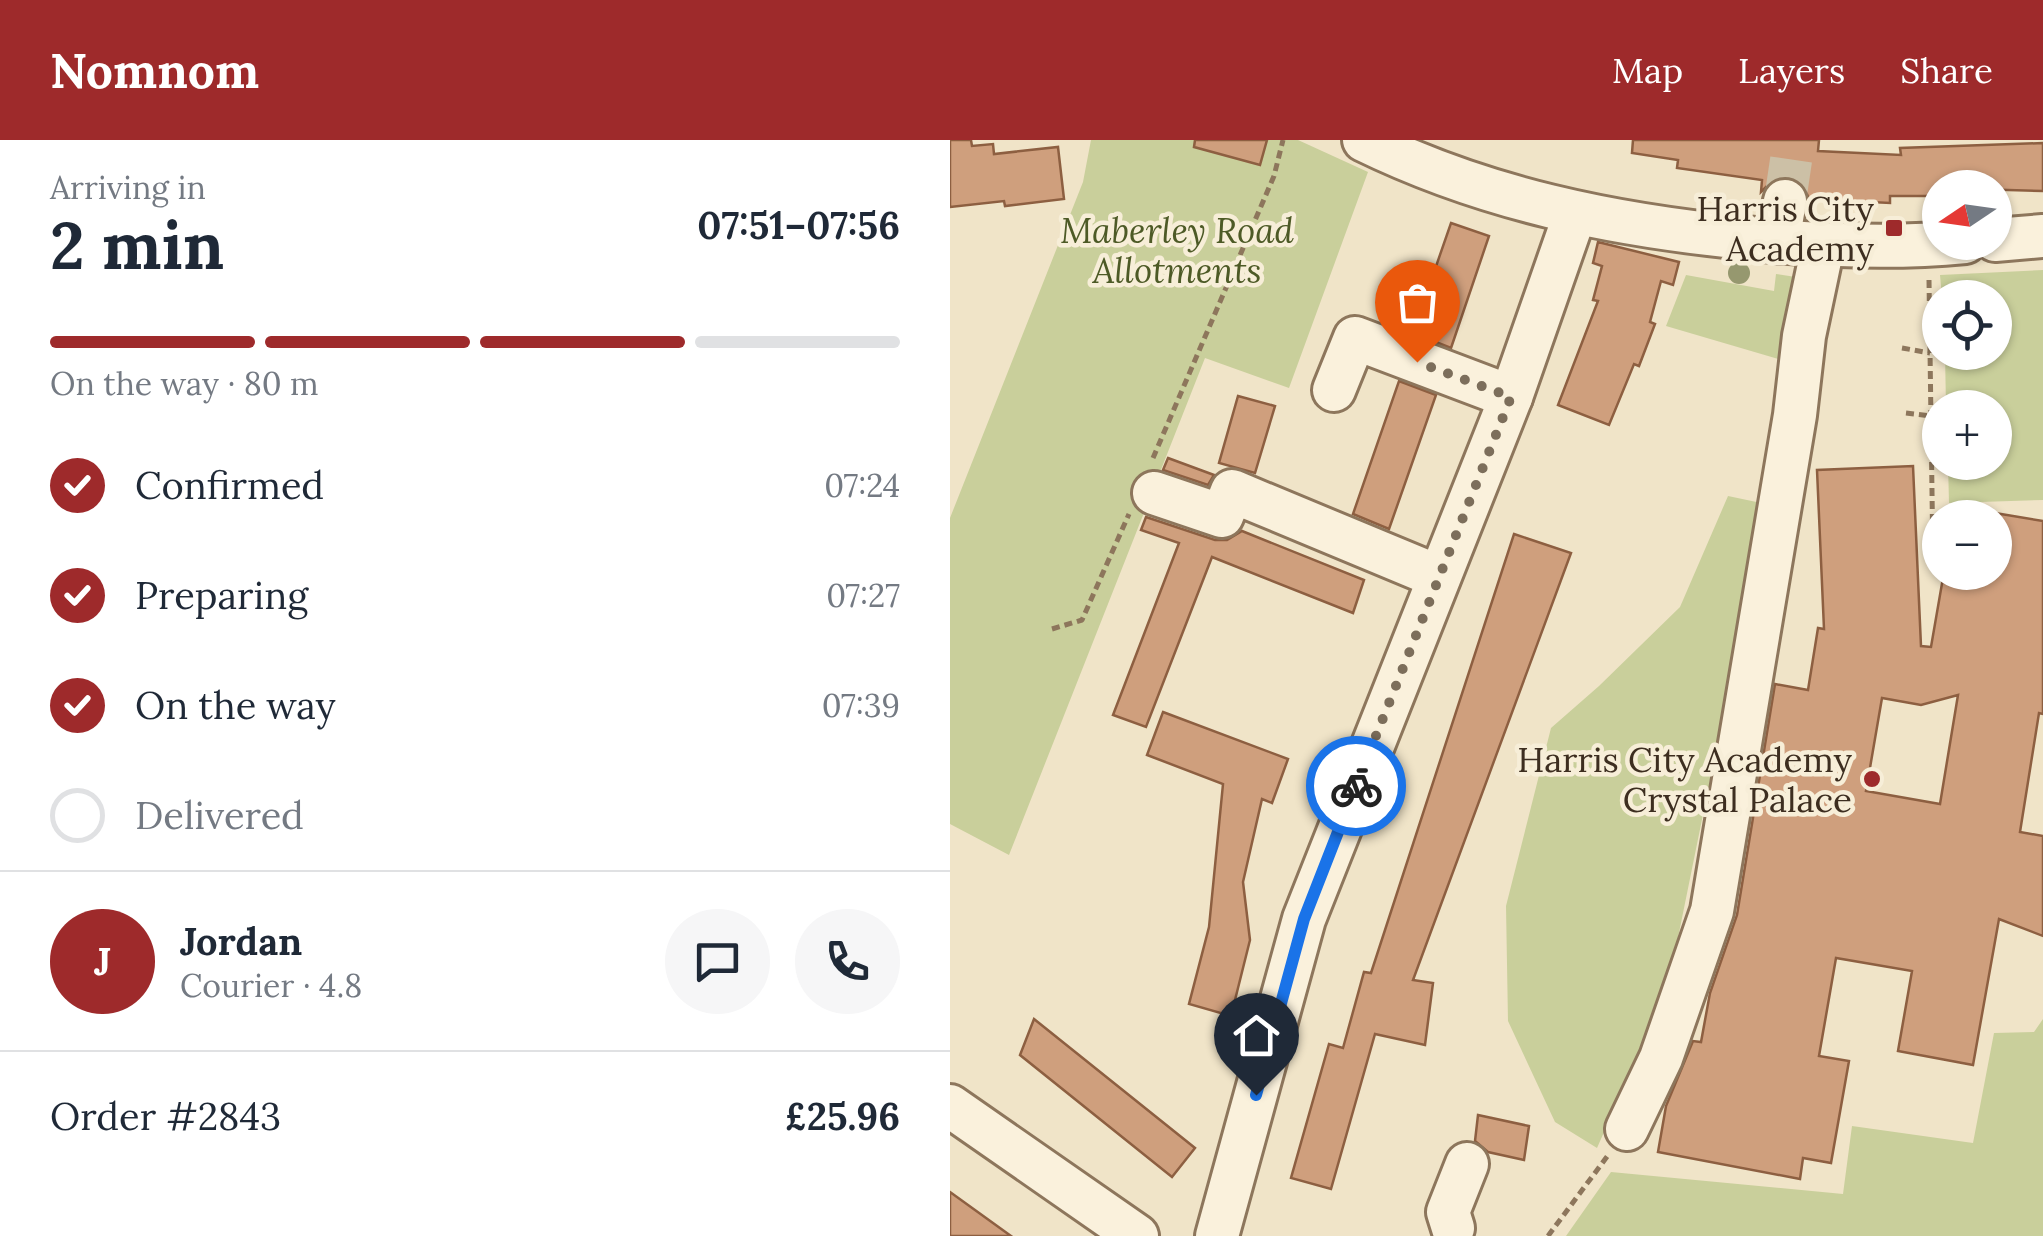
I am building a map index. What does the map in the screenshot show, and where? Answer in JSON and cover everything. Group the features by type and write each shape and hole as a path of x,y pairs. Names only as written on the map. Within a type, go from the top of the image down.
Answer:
{"street":[{"path":"1364,140 1458,180 1575,214 1645,227 1782,221 1824,246 1922,245"},
{"path":"1217,1236 1304,919 1511,397 1575,214"},
{"path":"2012,239 2043,236"},
{"path":"1627,1129 1661,1058 1712,912 1804,336 1824,246"},
{"path":"1334,390 1355,338 1511,397"},
{"path":"1147,485 1222,516 1232,491 1439,578"},
{"path":"950,1106 1138,1236"},
{"path":"1452,1228 1448,1212 1467,1164"}],"path":[{"path":"1052,629 1082,620 1147,485 1274,176 1284,140"},
{"path":"1902,348 1922,352"},
{"path":"1906,413 1922,415"},
{"path":"1548,1236 1627,1129"}],"green space":[{"name":"Maberley Road Allotments","path":"1091,140 1298,140 1368,172 1289,388 1205,358 1009,855 950,824 950,518 1083,182"},
{"path":"2043,270 2043,500 1949,500 1948,480 2012,480 2012,390 1946,390 1945,370 2012,370 2012,280 1940,280 1940,275"},
{"path":"1776,274 1802,278 1782,360 1666,326 1686,275 1774,291"},
{"path":"1728,496 1766,504 1668,987 1597,1148 1555,1122 1508,1021 1506,906 1551,728 1680,607"},
{"path":"2043,1019 2043,1236 1566,1236 1611,1172 1843,1194 1852,1126 1973,1143 1994,1033 2034,1032"}],"building":[{"path":"950,140 971,140 972,146 993,144 994,154 1058,147 1064,199 950,207"},
{"path":"1195,140 1267,140 1260,165 1194,147"},
{"path":"1633,140 1819,140 1818,151 1901,155 1900,148 2043,143 2043,191 2012,190 2012,170 1922,170 1922,196 1890,196 1890,203 1809,199 1802,182 1790,177 1775,178 1761,192 1762,180 1677,168 1678,160 1632,153"},
{"path":"1451,223 1489,236 1451,348 1413,333"},
{"path":"1598,242 1679,262 1673,285 1661,281 1650,322 1655,324 1609,425 1558,405 1598,301 1593,300 1602,266 1593,263"},
{"path":"1399,381 1436,395 1389,529 1353,514"},
{"path":"1238,396 1275,406 1255,473 1219,463"},
{"path":"1168,458 1214,475 1208,485 1163,470"},
{"path":"1913,466 1921,646 1931,647 1941,590 2012,590 2012,516 2043,521 2043,714 2039,713 2020,832 2043,836 2043,936 1999,919 1973,1065 1898,1051 1912,971 1836,958 1819,1056 1849,1061 1831,1163 1803,1158 1800,1179 1658,1152 1666,1106 1693,1041 1701,1042 1710,993 1737,915 1775,684 1808,690 1818,628 1824,629 1817,470","holes":["1958,695 1940,804 1866,791 1882,698 1921,705"]},
{"path":"1146,517 1215,540 1227,540 1242,531 1364,580 1353,613 1212,557 1146,727 1113,715 1179,543 1141,530"},
{"path":"1514,534 1571,553 1413,980 1433,983 1425,1045 1375,1034 1331,1189 1291,1178 1329,1044 1343,1048 1364,972 1371,973"},
{"path":"1163,712 1288,759 1272,803 1262,799 1243,882 1250,940 1231,1016 1189,1004 1209,927 1223,784 1147,755"},
{"path":"1034,1019 1195,1148 1172,1177 1020,1055"},
{"path":"1478,1115 1529,1126 1524,1160 1488,1152 1475,1141"},
{"path":"950,1192 1011,1236 950,1236"}],"tunnel":[{"path":"1785,201 1794,140"}],"way so far":[{"path":"1356,786 1511,397 1417,362"}],"place":[{"name":"Harris City Academy","path":"1894,228"},
{"name":"Harris City Academy Crystal Palace","path":"1872,779"}],"route":[{"path":"1256,1095 1304,919 1356,786"}]}
